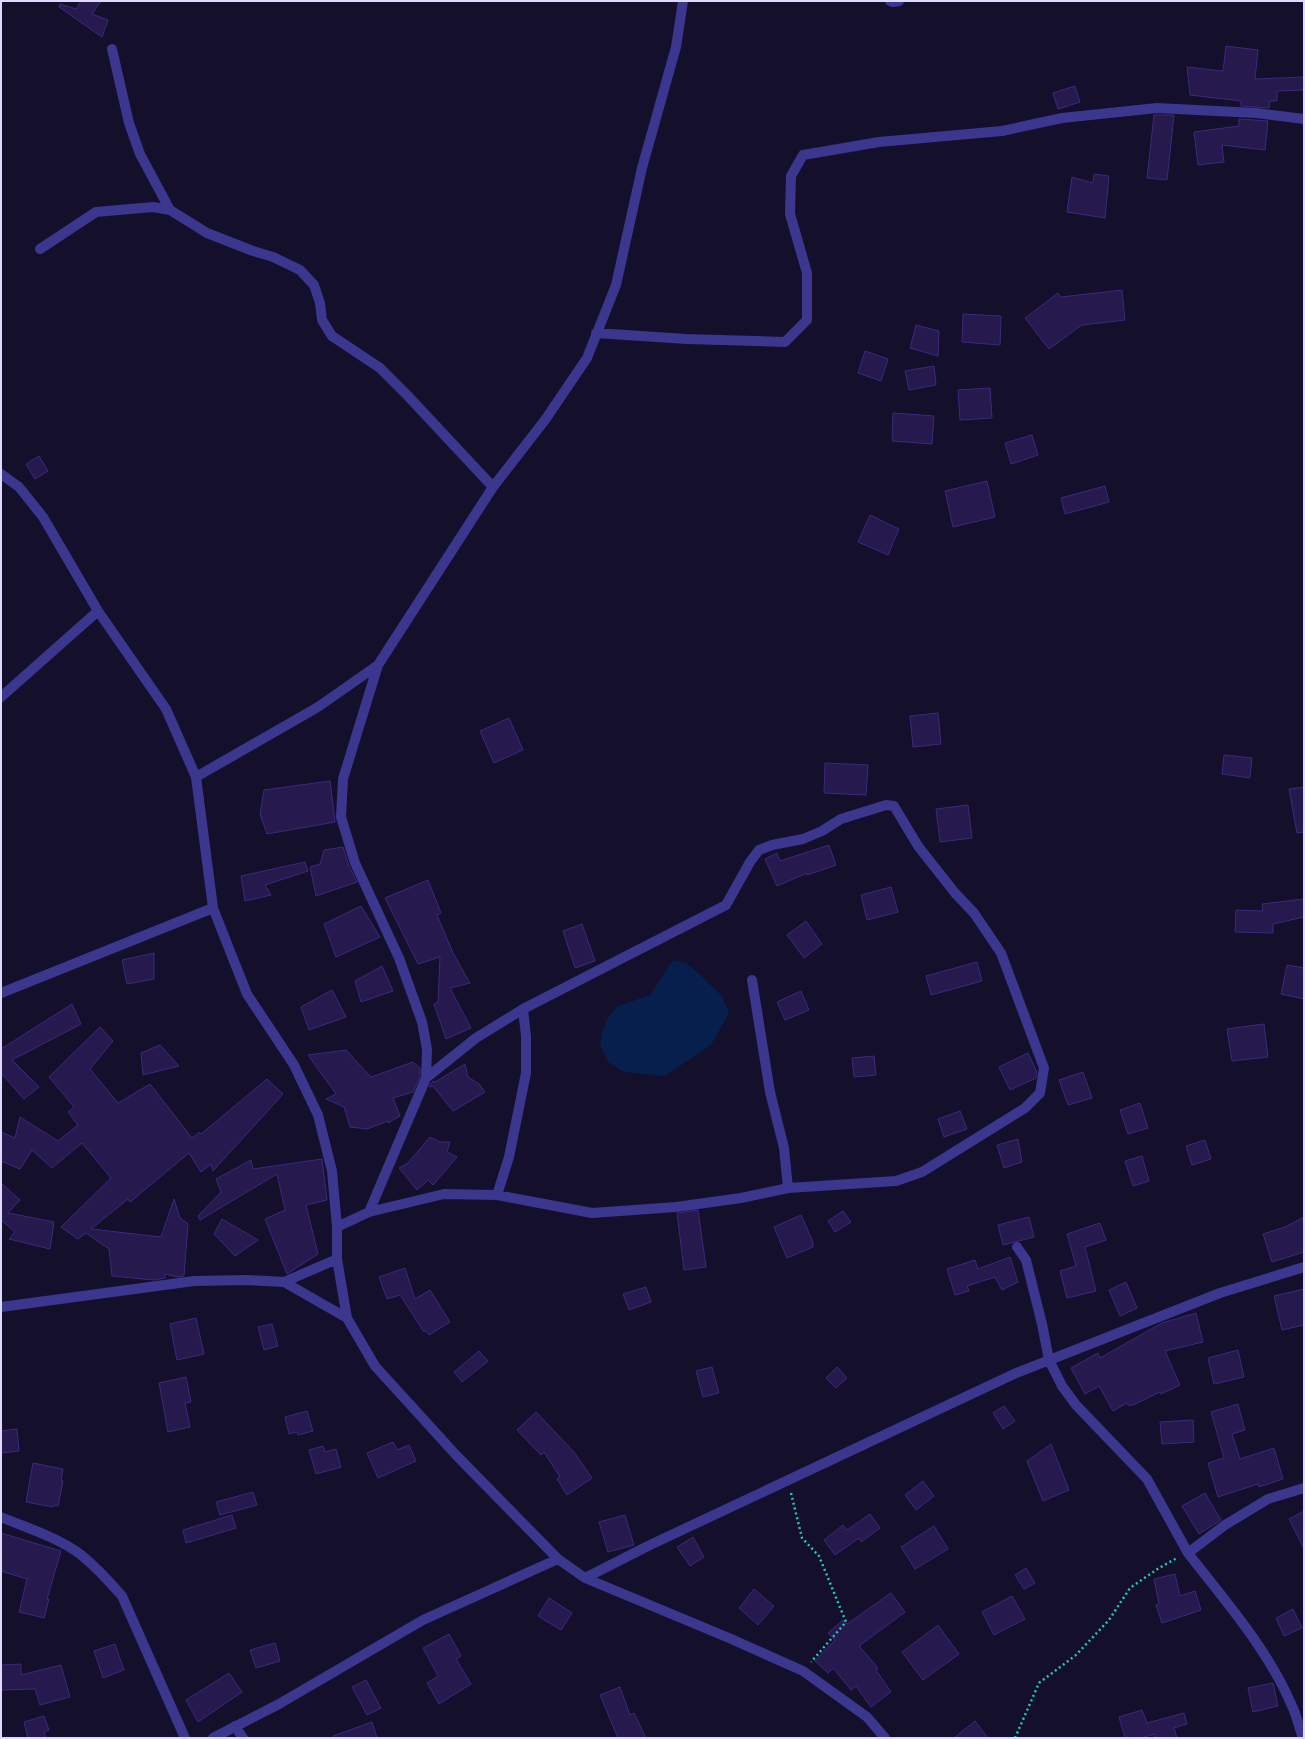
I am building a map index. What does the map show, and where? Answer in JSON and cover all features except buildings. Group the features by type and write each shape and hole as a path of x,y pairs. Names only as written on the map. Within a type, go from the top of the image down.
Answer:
{"street":[{"path":"369,1212 426,1078 427,1049 422,1022 399,958 355,863 341,817 343,779 378,665 493,487 549,414 587,358 616,285 642,168 676,47 683,1"},
{"path":"890,1 900,1"},
{"path":"112,49 129,123 140,154 170,210"},
{"path":"596,333 686,339 785,342 807,320 807,273 790,214 791,176 803,155 879,142 1002,130 1062,118 1157,108 1256,113 1304,118"},
{"path":"40,249 96,212 153,207 170,210 207,233 273,257 300,270 314,285 320,303 322,320 332,336 380,368 493,487"},
{"path":"1,474 19,487 44,517 98,611 166,709 196,777 213,908 247,994 294,1065 318,1115 332,1171 337,1227 337,1259 347,1318 375,1366 456,1455 558,1559 585,1578 729,1638 803,1671 867,1717 885,1738"},
{"path":"1,697 98,611"},
{"path":"196,777 318,707 378,665"},
{"path":"337,1227 369,1212 444,1194 497,1195 592,1213 683,1206 742,1198 788,1188 896,1181 922,1172 1025,1108 1040,1092 1044,1068 1002,953 974,913 955,893 918,846 894,806 886,805 841,819 822,831 803,840 772,845 759,850 750,862 726,905 523,1009 476,1038 426,1078"},
{"path":"1,993 213,908"},
{"path":"752,980 770,1092 784,1148 788,1188"},
{"path":"497,1195 509,1157 526,1073 526,1036 523,1009"},
{"path":"1017,1247 1026,1260 1031,1275 1049,1360 1062,1386 1076,1405 1147,1479 1188,1553 1235,1613 1268,1659 1292,1706 1303,1738"},
{"path":"284,1282 337,1259"},
{"path":"585,1578 1014,1374 1220,1293 1304,1267"},
{"path":"1,1307 194,1281 248,1280 284,1282 347,1318"},
{"path":"1188,1553 1225,1525 1268,1499 1304,1488"},
{"path":"1,1517 53,1538 79,1554 107,1579 122,1596 186,1738"},
{"path":"213,1738 279,1704 423,1620 558,1559"},
{"path":"235,1726 243,1738"}],"path":[{"path":"787,1481 802,1538 818,1556 846,1622 803,1671"},
{"path":"1015,1738 1039,1683 1076,1655 1109,1620 1130,1588 1159,1568 1188,1553"}],"water":[{"path":"673,960 687,963 722,996 729,1013 711,1045 665,1076 624,1072 608,1062 600,1045 602,1032 607,1019 618,1006 650,995"}]}
